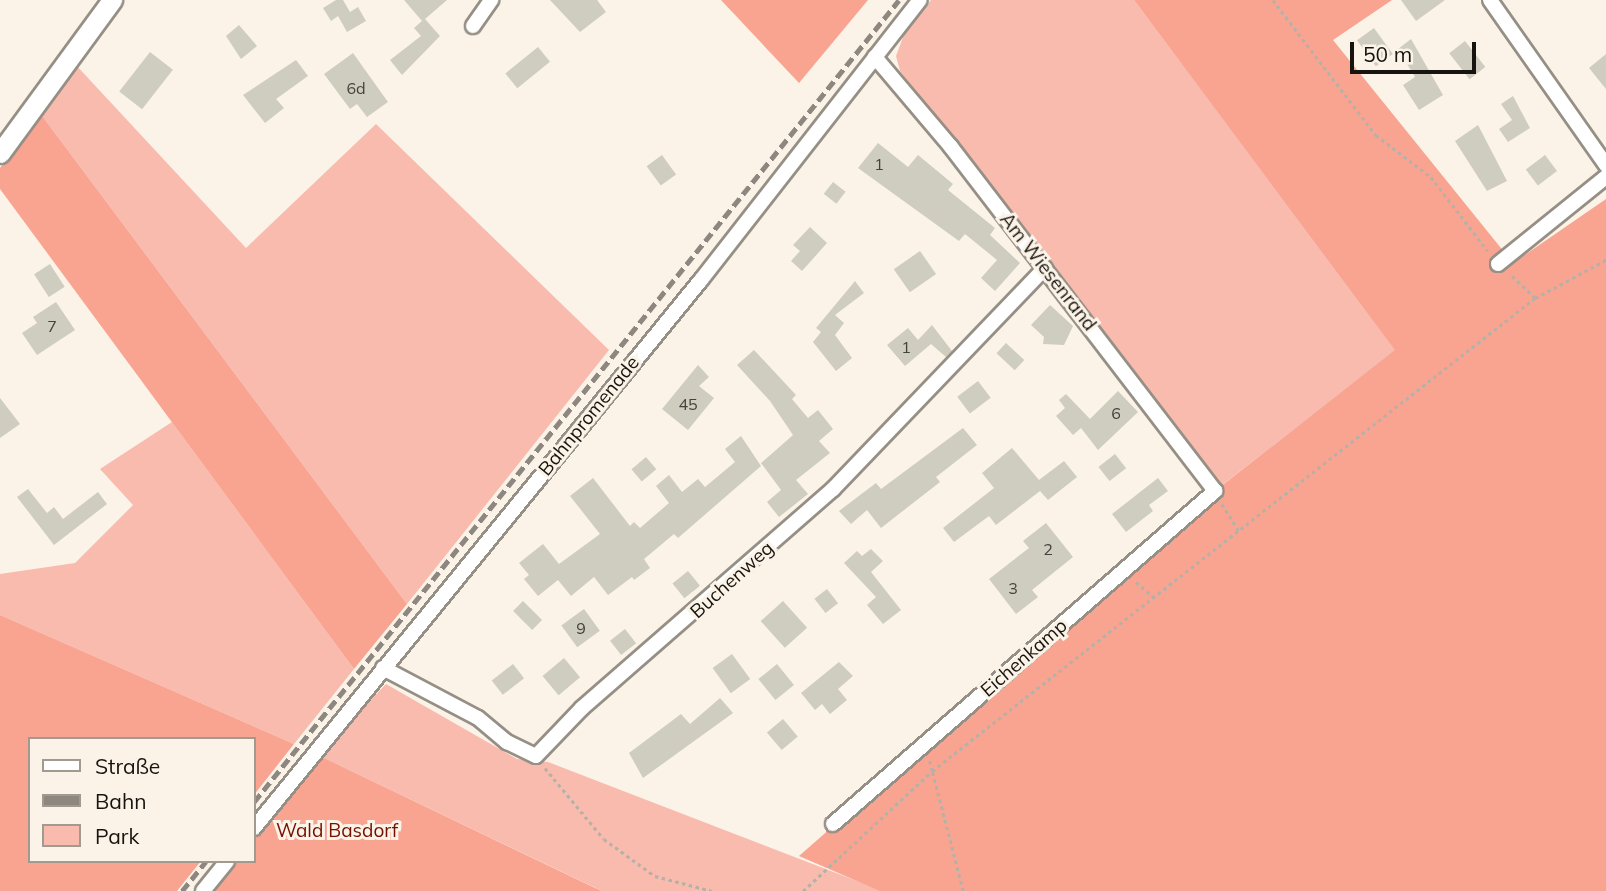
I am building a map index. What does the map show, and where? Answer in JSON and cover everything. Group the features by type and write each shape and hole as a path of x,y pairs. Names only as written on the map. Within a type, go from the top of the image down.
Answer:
{"main road":[{"path":"0,153 112,0"}],"street":[{"path":"473,26 491,0"},
{"name":"Bahnpromenade","path":"256,826 701,280 920,0"},
{"path":"1490,0 1606,165"},
{"name":"Am Wiesenrand","path":"875,57 1045,268 1214,491"},
{"path":"1498,264 1606,177"},
{"name":"Buchenweg","path":"536,756 582,708 833,489 1045,268"},
{"name":"Eichenkamp","path":"833,824 1214,491"},
{"path":"383,668 478,719 507,742 536,756"},
{"path":"203,891 225,863"}],"path":[{"path":"1273,0 1376,135 1431,177 1498,264 1535,298"},
{"path":"803,891 932,771 1535,298 1606,260"},
{"path":"1214,491 1239,531"},
{"path":"1124,571 1155,598"},
{"path":"925,743 963,891"},
{"path":"536,756 604,839 655,876 712,891"}],"green space":[{"path":"721,0 868,0 799,83"},
{"path":"931,0 1134,0 1396,350 1221,486 900,71 896,56 905,32"},
{"path":"1134,0 1392,0 1333,40 1513,263 1606,199 1606,891 880,891 799,856 1215,491 1395,350"},
{"path":"75,64 246,248 376,124 609,350 407,604 40,113"},
{"path":"40,113 407,604 354,669 0,189 0,168"},
{"path":"172,422 354,669 294,744 0,615 0,574 75,563 133,505 100,469"},
{"path":"0,615 294,744 256,792 256,737 28,737 28,863 199,863 177,891 0,891"},
{"path":"386,684 517,759 548,762 883,891 602,891 318,755"},
{"name":"Wald Basdorf","path":"318,755 602,891 210,891 232,863 256,863 256,833"}],"building":[{"path":"336,0 343,0 350,12 358,7 366,21 347,32 338,16 331,21 323,8"},
{"path":"404,0 447,0 425,19 440,36 402,75 390,60 421,36 414,28 422,21"},
{"path":"550,0 597,0 606,12 580,32"},
{"path":"1401,0 1445,0 1416,21"},
{"path":"239,25 257,46 241,59 226,36"},
{"path":"1374,28 1393,54 1376,66 1357,40"},
{"path":"1411,39 1443,95 1419,110 1403,85 1415,77 1398,49"},
{"path":"1465,41 1485,67 1470,79 1449,53"},
{"path":"538,47 550,62 517,88 505,73"},
{"path":"150,52 173,70 142,109 119,91"},
{"path":"353,53 388,102 367,117 357,104 350,109 324,74"},
{"path":"1606,54 1606,89 1589,68"},
{"path":"296,60 308,76 276,99 284,108 265,123 243,95"},
{"path":"1513,96 1530,128 1508,142 1499,129 1512,120 1501,104"},
{"path":"1478,125 1507,181 1487,191 1455,141"},
{"path":"878,143 908,167 918,155 953,184 948,190 995,228 990,235 1020,263 995,291 981,278 997,260 965,234 959,241 858,168"},
{"path":"662,155 676,174 661,186 647,166"},
{"path":"1545,155 1557,171 1538,185 1526,169"},
{"path":"833,182 846,192 836,204 824,194"},
{"path":"810,227 827,243 802,271 791,261 800,251 793,245"},
{"path":"920,251 936,274 910,292 894,269"},
{"path":"50,264 65,287 49,297 34,274"},
{"path":"855,281 864,293 835,315 844,323 835,335 852,358 836,371 813,342 821,332 816,328"},
{"path":"56,302 75,330 37,355 22,333 37,323 33,317"},
{"path":"1050,305 1073,326 1064,345 1043,344 1044,337 1031,325"},
{"path":"932,325 952,351 946,357 931,344 905,366 887,345 908,328 918,340"},
{"path":"1006,343 1024,360 1015,370 996,353"},
{"path":"754,350 796,395 792,399 808,418 818,410 833,429 819,441 830,453 796,480 808,494 779,517 767,502 781,490 761,463 793,435 770,401 737,365"},
{"path":"698,365 709,377 699,386 714,398 688,430 662,409"},
{"path":"978,381 991,398 970,413 957,397"},
{"path":"1118,391 1138,412 1098,450 1081,428 1073,435 1056,416 1065,408 1059,400 1066,394 1090,419"},
{"path":"0,398 20,424 0,438"},
{"path":"963,428 977,445 936,477 940,482 881,528 867,510 851,524 839,511 876,483 881,489"},
{"path":"741,436 761,466 678,538 674,534 644,559 650,568 634,580 632,577 608,595 594,577 571,596 558,580 538,596 524,579 529,575 519,563 543,544 559,564 600,534 570,496 593,478 630,526 634,522 640,528 669,503 656,486 669,475 682,492 698,479 705,487 735,462 725,449"},
{"path":"1012,448 1039,480 1064,461 1077,477 1048,500 1040,491 996,525 989,516 954,542 943,528 994,488 982,473"},
{"path":"1115,454 1126,468 1110,481 1098,467"},
{"path":"646,457 656,469 642,481 631,469"},
{"path":"1158,478 1168,491 1149,505 1153,511 1126,532 1112,514"},
{"path":"28,489 47,513 54,507 63,519 98,492 107,504 54,545 17,497"},
{"path":"1046,523 1073,557 1032,590 1038,597 1016,614 989,579 1029,548 1023,541"},
{"path":"871,549 883,561 871,572 901,610 883,624 867,605 876,597 844,563 857,551 862,556"},
{"path":"688,571 700,586 684,598 672,584"},
{"path":"827,589 838,603 825,613 814,599"},
{"path":"523,601 542,620 532,630 513,611"},
{"path":"783,601 807,628 785,648 761,621"},
{"path":"584,609 600,631 577,647 561,625"},
{"path":"625,629 636,643 621,655 610,641"},
{"path":"732,654 750,679 731,693 713,668"},
{"path":"564,658 580,677 559,695 543,676"},
{"path":"839,662 853,676 838,689 847,700 830,714 822,704 815,710 801,693"},
{"path":"513,664 524,678 503,695 492,681"},
{"path":"777,664 794,685 775,700 758,679"},
{"path":"720,698 733,713 643,778 629,753 681,714 690,724"},
{"path":"783,719 798,737 782,750 767,732"}],"railway":[{"path":"256,800 899,0"},
{"path":"182,891 204,863"}]}
